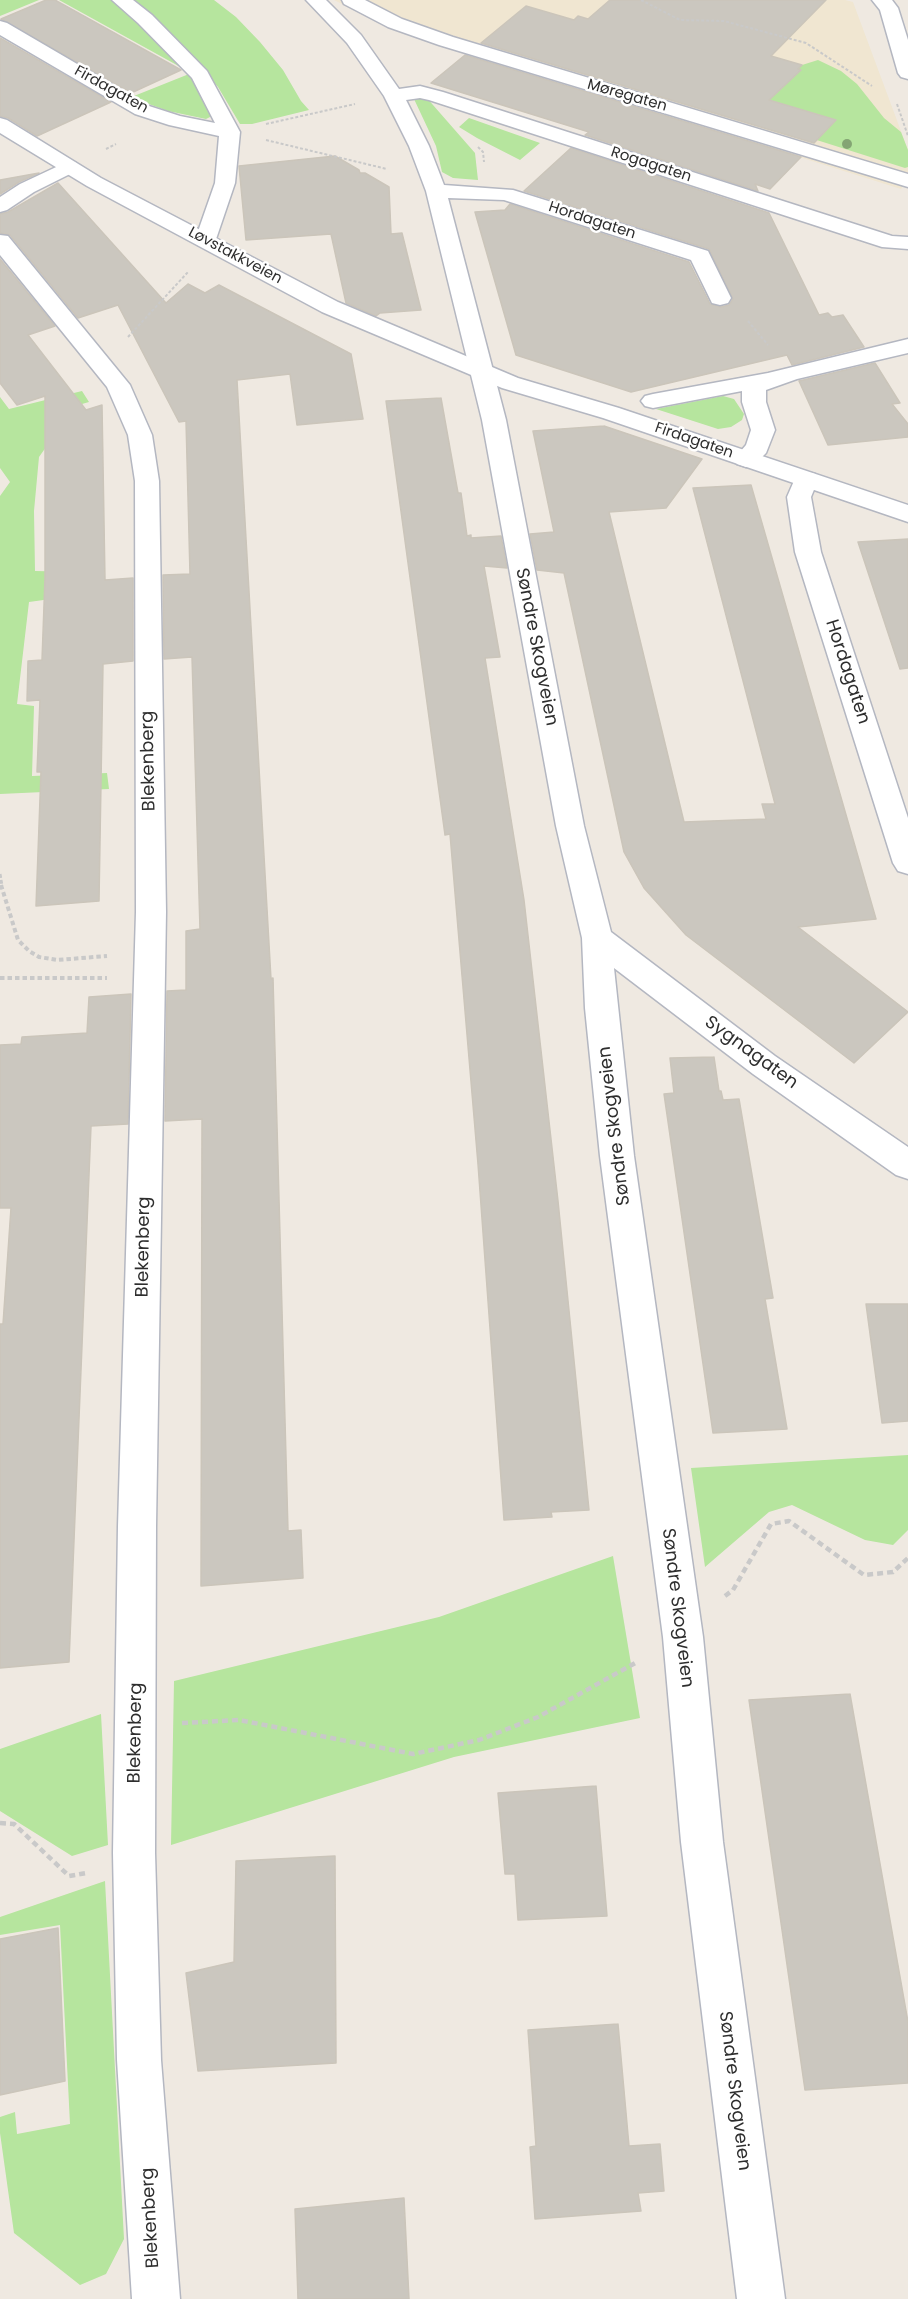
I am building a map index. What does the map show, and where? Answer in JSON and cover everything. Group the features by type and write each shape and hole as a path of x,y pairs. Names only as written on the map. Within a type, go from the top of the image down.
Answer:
{"street":[{"path":"121,0 145,19 200,75 230,132 225,183 206,240"},
{"name":"Søndre Skogveien","path":"315,0 354,39 393,96 419,146 436,191 479,370 494,420 570,826 597,938 601,1008 617,1156 683,1637 702,1842 761,2299"},
{"name":"Møregaten","path":"351,0 395,23 436,38 904,180"},
{"path":"881,0 889,8 908,73"},
{"name":"Firdagaten","path":"0,27 142,110 176,121 230,132"},
{"name":"Rogagaten","path":"393,96 420,92 436,96 865,234 891,242 908,243"},
{"name":"Løvstakkveien","path":"0,124 94,183 330,307 479,370"},
{"path":"0,206 27,188 69,167"},
{"name":"Hordagaten","path":"436,191 506,194 700,256 720,298"},
{"name":"Blekenberg","path":"0,241 118,385 131,409 140,435 147,481 150,964 137,1526 134,1853 139,2060 156,2299"},
{"path":"653,401 771,379 908,346"},
{"name":"Firdagaten","path":"479,370 510,383 611,413 908,514"},
{"path":"746,459 757,448 763,430 754,402 754,387 771,379"},
{"name":"Hordagaten","path":"806,480 799,497 808,552 908,863"},
{"name":"Sygnagaten","path":"597,938 764,1065 908,1165"}],"path":[{"path":"641,0 680,20 724,21 806,43 877,90"},
{"path":"230,132 393,96"},
{"path":"896,103 908,135"},
{"path":"230,132 388,169"},
{"path":"101,362 110,356 189,271"},
{"path":"720,298 734,304 784,366 771,379"},
{"path":"0,874 2,890 18,940 39,957 57,960 150,964"},
{"path":"0,978 89,979 150,964"},
{"path":"718,1600 733,1590 771,1524 789,1521 864,1575 894,1572 908,1558"},
{"path":"172,1724 239,1720 413,1754 479,1740 538,1717 648,1656"},
{"path":"0,1823 14,1824 69,1876"}],"shaded area":[{"path":"334,0 845,0 853,2 908,150 908,179 901,189 392,29"}],"green space":[{"path":"0,0 39,0 0,16"},
{"path":"59,0 111,0 145,23 184,69"},
{"path":"127,0 214,0 236,17 260,42 283,70 301,101 309,110 252,124 240,124 218,87 175,38"},
{"path":"818,60 841,71 857,84 884,118 901,132 908,150 908,167 905,168 782,129 766,103 800,70 798,69 802,65"},
{"path":"189,74 216,114 206,119 168,111 134,96"},
{"path":"426,97 475,153 478,180 453,178 442,172 436,146 414,99"},
{"path":"469,118 540,143 520,160 459,127"},
{"path":"82,391 89,402 82,404 87,415 56,433 39,457 34,511 35,571 82,572 87,594 29,602 17,704 34,706 32,776 107,773 109,789 0,794 0,496 10,482 0,468 0,397 9,409"},
{"path":"723,396 734,399 744,414 742,420 731,427 718,429 656,409"},
{"path":"908,1455 908,1530 893,1545 865,1540 792,1505 769,1512 705,1567 691,1468"},
{"path":"613,1556 640,1718 454,1757 171,1845 174,1681 439,1617"},
{"path":"101,1714 108,1845 72,1856 0,1811 0,1749"},
{"path":"105,1881 124,2239 106,2274 80,2285 14,2233 0,2133 0,2117 15,2112 17,2134 70,2124 60,1925 0,1935 0,1917"}],"building":[{"path":"46,0 55,0 181,70 131,93 1,19"},
{"path":"610,0 826,0 771,56 802,65 798,69 801,70 769,100 836,120 814,143 481,43 526,6 574,20 578,16 588,19"},
{"path":"0,38 111,102 37,136 8,118 0,116"},
{"path":"465,55 801,157 770,189 755,184 758,191 585,135 589,132 431,83"},
{"path":"571,148 769,213 819,315 828,313 832,317 843,315 864,347 792,365 787,355 631,392 516,355 475,212 505,210 510,204 689,262 710,304 721,307 729,305 733,299 709,249 524,191"},
{"path":"335,156 359,170 360,173 365,173 389,187 391,234 402,233 421,310 380,313 376,316 346,303 331,234 246,240 239,166"},
{"path":"39,173 19,182 0,194 0,180"},
{"path":"58,183 166,303 188,284 205,293 219,285 351,354 363,419 297,425 290,374 237,380 271,979 273,978 288,1531 301,1530 303,1578 201,1586 202,1119 165,1121 167,991 186,990 186,931 200,929 192,657 164,659 163,575 190,574 186,421 179,422 118,305 78,318 10,235 0,233 0,214 8,212"},
{"path":"0,259 55,326 28,335 86,410 102,405 105,580 133,578 133,661 103,664 99,901 36,906 41,772 37,772 40,700 27,701 28,661 42,660 45,578 45,396 17,405 0,383"},
{"path":"875,363 900,403 892,404 908,424 908,437 828,445 799,381"},
{"path":"441,398 458,493 461,493 467,536 471,535 471,538 501,536 507,568 484,566 500,657 485,658 524,900 558,1201 589,1510 551,1512 552,1517 504,1520 478,1164 450,834 445,835 386,401"},
{"path":"604,426 702,459 666,508 609,512 684,822 766,819 762,804 775,804 693,488 751,485 876,919 798,927 908,1012 854,1063 686,935 644,888 624,852 564,573 537,570 530,534 554,532 533,431"},
{"path":"908,539 908,668 900,669 858,542"},
{"path":"131,994 128,1124 91,1126 69,1662 0,1668 0,1324 3,1324 11,1208 0,1208 0,1045 21,1044 22,1037 87,1033 89,997"},
{"path":"714,1057 719,1091 721,1091 723,1100 739,1099 773,1298 765,1299 787,1429 713,1433 664,1094 674,1093 670,1058"},
{"path":"866,1304 908,1304 908,1421 882,1423"},
{"path":"850,1694 908,2022 908,2083 805,2090 749,1700"},
{"path":"596,1786 607,1916 518,1920 515,1874 505,1874 498,1793"},
{"path":"335,1856 336,2063 198,2071 186,1973 234,1962 236,1861"},
{"path":"58,1928 65,2081 0,2095 0,1939"},
{"path":"618,2024 629,2146 660,2144 664,2191 638,2193 641,2211 535,2219 530,2147 536,2146 528,2030"},
{"path":"404,2198 409,2299 298,2299 295,2209"}]}
